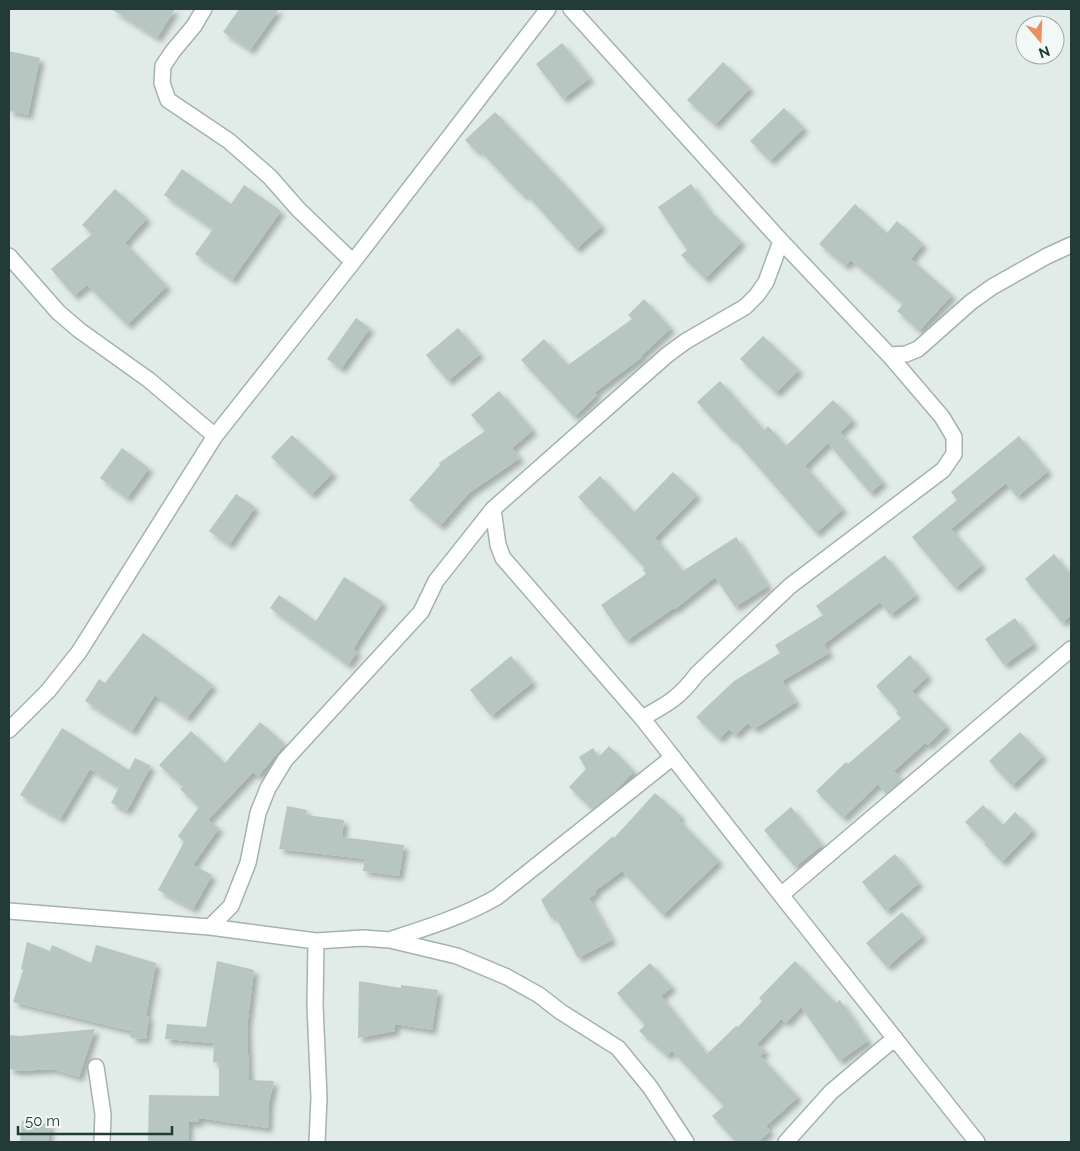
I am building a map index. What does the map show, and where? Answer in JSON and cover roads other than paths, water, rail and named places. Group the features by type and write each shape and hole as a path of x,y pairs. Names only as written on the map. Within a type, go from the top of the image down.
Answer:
{"street":[{"path":"204,9 194,26 163,66 162,83 168,100 228,141 270,177 298,209 353,262"},
{"path":"9,730 48,691 79,652 215,436 353,262 548,9"},
{"path":"571,9 781,241 889,355 942,417 954,437 954,454 943,470 790,586 697,674 685,690 668,704 642,718"},
{"path":"210,927 232,906 248,863 258,813 268,788 285,760 420,612 436,581 492,509 667,355 686,341 745,307 758,295 766,282 781,241"},
{"path":"889,355 906,354 918,349 971,302 992,287 1047,256 1071,245"},
{"path":"9,256 58,312 79,330 150,380 215,436"},
{"path":"492,509 498,545 503,558 642,718 977,1142"},
{"path":"780,895 1071,649"},
{"path":"390,940 456,918 497,897 673,757"},
{"path":"9,911 210,927 316,941 363,938 390,940 457,956 507,977 539,995 561,1012 618,1048 650,1087 686,1142"},
{"path":"316,941 315,1005 319,1098 317,1142"},
{"path":"786,1142 831,1092 895,1038"},
{"path":"96,1067 103,1114 102,1142"}]}
